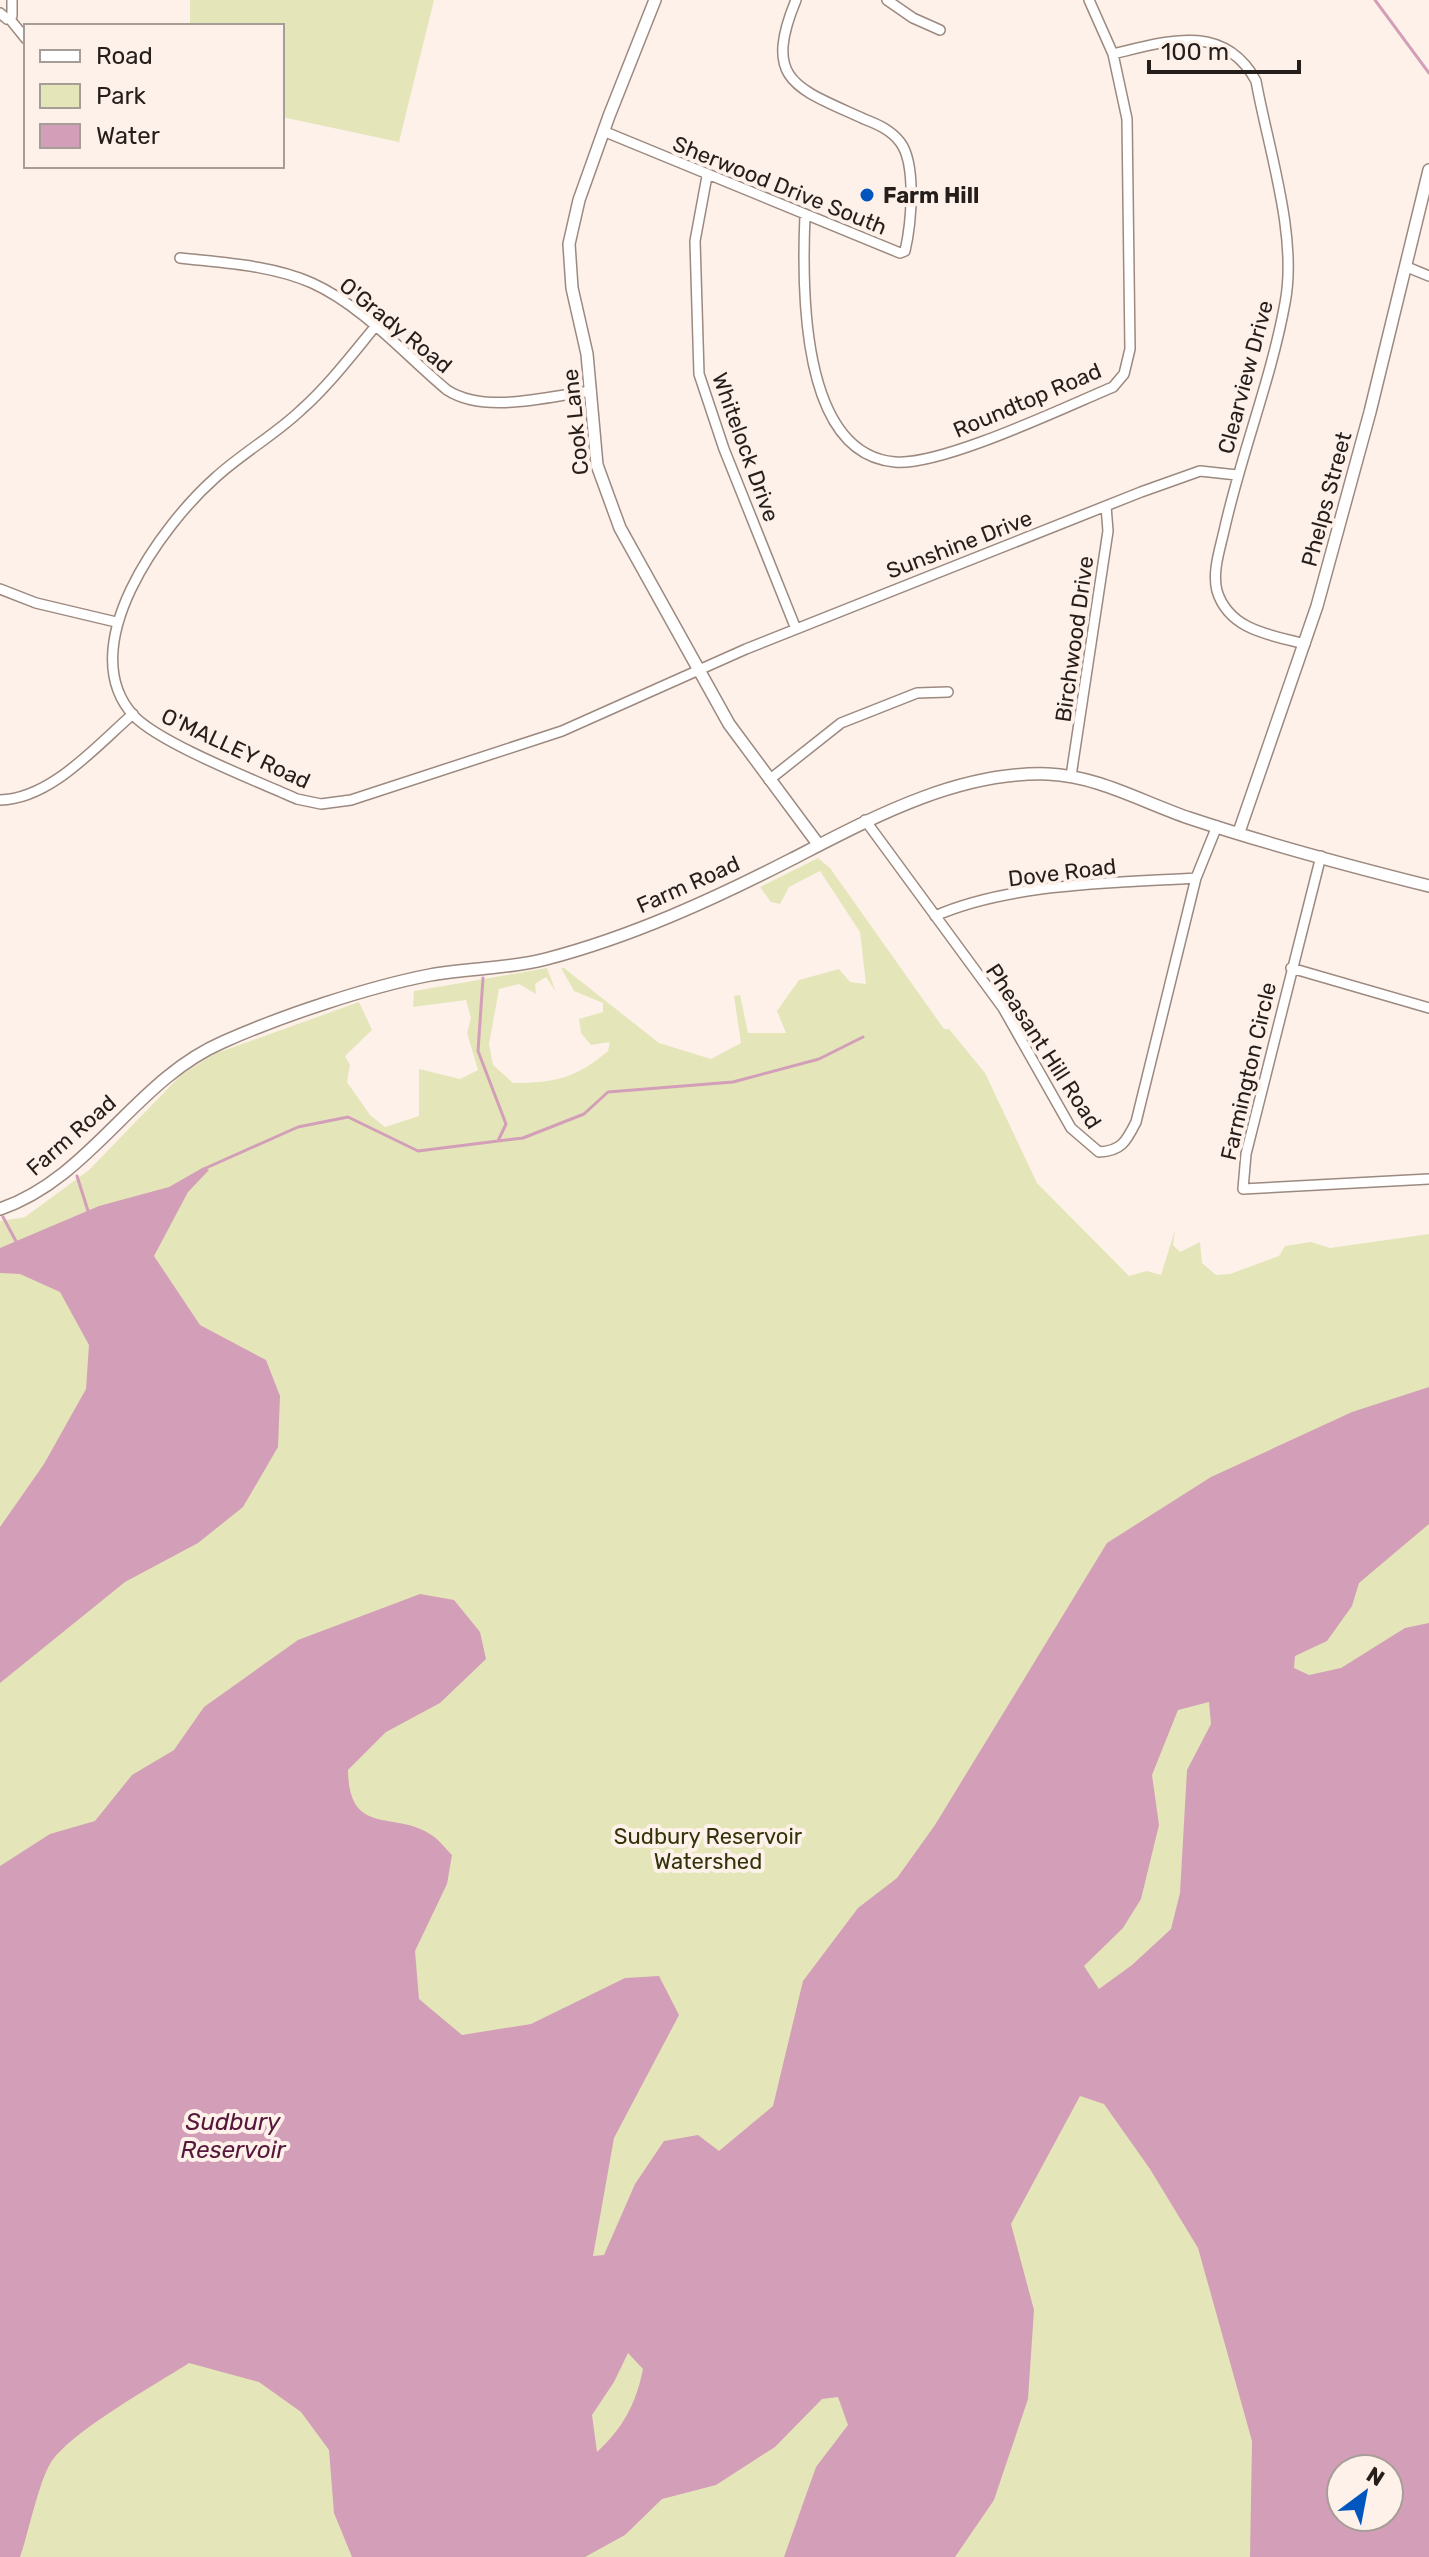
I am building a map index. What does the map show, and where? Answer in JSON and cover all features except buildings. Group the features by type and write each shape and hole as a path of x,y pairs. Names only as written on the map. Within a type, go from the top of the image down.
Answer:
{"street":[{"path":"12,0 13,13 5,16 24,37"},
{"name":"Cook Lane","path":"655,0 603,131 579,200 569,244 569,266 587,354 597,465 610,508 729,724 818,844"},
{"name":"Sherwood Drive South","path":"603,131 900,253 905,251 910,228 909,169 903,145 892,132 803,91 790,77 782,60 782,42 796,0"},
{"path":"887,0 913,18 940,30"},
{"name":"Roundtop Road","path":"805,215 803,269 807,323 816,372 840,431 874,457 895,462 943,455 1113,387 1124,374 1130,349 1127,119 1113,54 1089,0"},
{"name":"Clearview Drive","path":"1113,54 1179,41 1212,42 1246,63 1256,81 1286,240 1286,302 1237,475 1217,561 1216,588 1238,623 1305,644"},
{"name":"Phelps Street","path":"1239,832 1305,644 1353,477 1429,170"},
{"name":"Whitelock Drive","path":"707,176 695,241 699,374 724,449 796,629"},
{"name":"O'Grady Road","path":"180,258 258,267 297,277 333,295 447,390 469,400 521,400 591,391"},
{"path":"1407,267 1429,276"},
{"name":"O'MALLEY Road","path":"374,328 307,405 204,488 138,576 116,622 116,677 133,714 168,739 297,799 331,804 562,731 699,669"},
{"name":"Sunshine Drive","path":"699,669 1200,471 1237,475"},
{"name":"Birchwood Drive","path":"1071,776 1108,531 1106,506"},
{"path":"0,589 36,603 116,622"},
{"path":"769,780 841,723 922,692 948,692"},
{"path":"0,800 24,796 47,786 133,714"},
{"name":"Farm Road","path":"0,1209 30,1196 67,1171 164,1078 221,1042 413,979 524,964 588,946 672,914 865,820 1002,776 1071,776 1217,826 1429,886"},
{"name":"Pheasant Hill Road","path":"865,820 1024,1040 1071,1128 1099,1152 1115,1151 1126,1143 1136,1122 1196,878 1217,826"},
{"name":"Farmington Circle","path":"1321,856 1246,1154 1243,1189 1429,1179"},
{"name":"Dove Road","path":"935,916 968,902 1117,883 1196,878"},
{"name":"Farmington Circle","path":"1291,968 1429,1008"}],"green space":[{"path":"190,0 434,0 399,142 284,117 284,24 190,24"},
{"name":"Sudbury Reservoir Watershed","path":"818,858 830,868 944,1029 949,1029 985,1073 1037,1183 1129,1276 1147,1271 1161,1275 1175,1230 1173,1245 1180,1252 1200,1242 1202,1263 1216,1275 1230,1274 1279,1256 1285,1246 1311,1242 1330,1248 1429,1234 1429,2557 0,2557 0,1221 25,1217 89,1170 181,1075 214,1054 359,1002 372,1030 345,1056 350,1065 347,1082 370,1115 385,1127 419,1116 419,1069 460,1079 478,1070 467,1033 471,1018 466,1000 413,1007 414,991 547,968 556,992 546,977 535,984 536,994 519,984 499,989 489,1044 493,1065 513,1083 564,1077 586,1067 608,1051 610,1042 591,1045 581,1033 579,1019 603,1012 603,1003 574,991 561,968 659,1043 711,1059 741,1043 734,996 740,995 748,1033 786,1033 777,1011 799,980 839,969 850,982 866,984 860,932 820,871 789,887 780,904 771,902 760,887"}],"water":[{"path":"204,1167 209,1170 188,1192 154,1256 200,1325 266,1360 280,1396 278,1447 243,1507 198,1543 125,1582 0,1683 0,1527 44,1464 86,1389 89,1345 60,1292 20,1274 0,1273 0,1248 99,1206 169,1187"},
{"name":"Sudbury Reservoir","path":"1429,1387 1429,1524 1359,1583 1352,1606 1327,1641 1295,1656 1294,1668 1309,1675 1341,1668 1405,1628 1429,1623 1429,2557 1250,2557 1252,2441 1198,2248 1150,2169 1104,2104 1080,2096 1011,2224 1034,2310 1028,2399 994,2500 955,2557 784,2557 816,2467 848,2425 838,2397 822,2399 775,2447 716,2485 662,2499 625,2535 585,2557 352,2557 334,2513 329,2450 301,2412 259,2382 189,2363 93,2424 60,2452 50,2464 42,2484 20,2557 0,2557 0,1866 50,1834 95,1821 132,1775 174,1750 204,1707 298,1640 420,1594 454,1600 480,1632 486,1659 440,1703 386,1732 348,1770 350,1792 356,1806 366,1814 419,1828 436,1838 452,1855 447,1884 415,1951 419,1999 462,2035 531,2024 625,1978 659,1976 679,2015 614,2138 593,2256 604,2255 635,2184 664,2141 698,2135 719,2151 773,2106 803,1981 858,1908 897,1878 935,1825 1107,1543 1211,1477 1352,1412","holes":["1209,1702 1211,1724 1187,1770 1180,1893 1171,1929 1132,1965 1099,1989 1084,1966 1123,1928 1141,1899 1159,1825 1152,1775 1178,1710","628,2353 643,2369 637,2393 621,2424 597,2452 592,2415 614,2382"]}],"waterway":[{"path":"1375,0 1429,73"},
{"path":"483,978 478,1051 506,1124 498,1141"},
{"path":"206,1168 298,1127 348,1117 418,1151 523,1138 584,1114 608,1092 733,1082 819,1059 863,1037"},
{"path":"77,1176 89,1214"},
{"path":"3,1217 18,1245"}],"place":[{"name":"Farm Hill","path":"867,195"}]}
